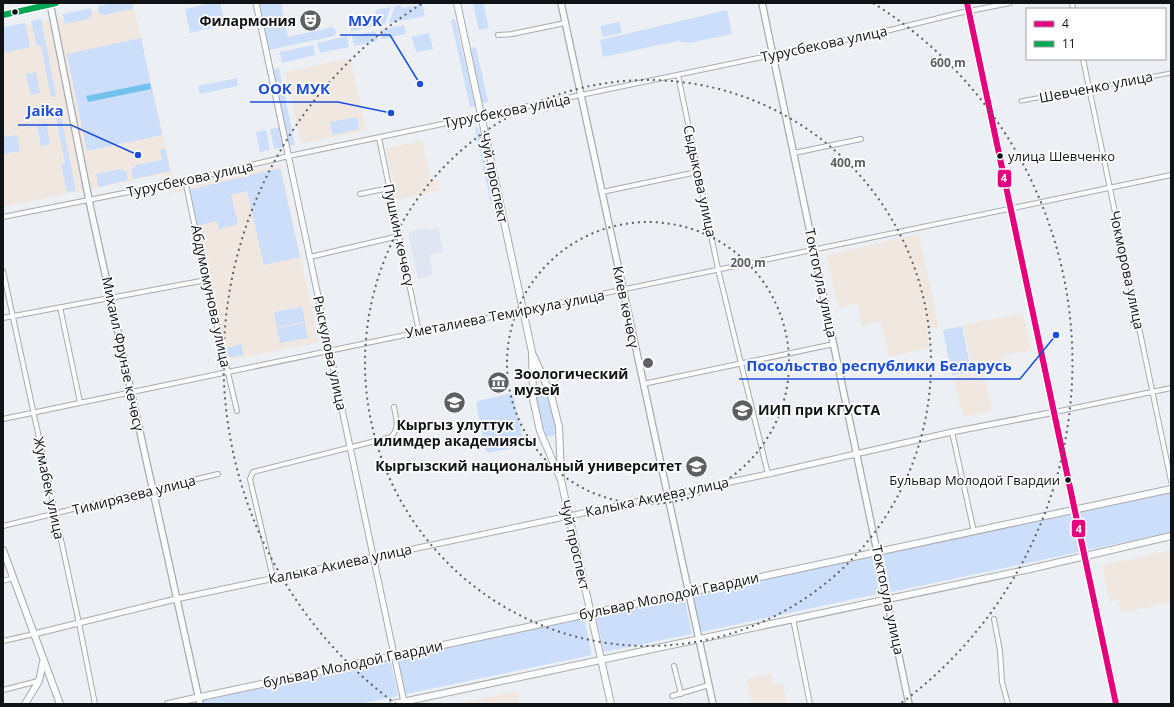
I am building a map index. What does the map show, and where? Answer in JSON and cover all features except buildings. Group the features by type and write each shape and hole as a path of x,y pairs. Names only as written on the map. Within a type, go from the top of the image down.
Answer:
{"main road":[{"path":"3,15 52,3"},
{"name":"Михаил Фрунзе көчөсү","path":"52,3 89,200 200,704"},
{"name":"Чуй проспект","path":"457,3 532,352 551,395 559,427 561,480 611,704"},
{"name":"Киев көчөсү","path":"561,3 622,290 713,704"},
{"name":"Токтогула улица","path":"762,3 909,704"},
{"path":"967,3 1116,704"},
{"name":"Чуй проспект","path":"532,352 532,399 542,437 561,480"},
{"name":"бульвар Молодой Гвардии","path":"168,704 1171,489"},
{"path":"392,704 404,703 793,618 1030,569 1171,536"},
{"path":"3,550 60,704"},
{"path":"25,704 39,681 43,668 42,658"}],"street":[{"name":"Рыскулова улица","path":"256,3 404,703"},
{"name":"Турусбекова улица","path":"3,217 185,180 289,156 883,32 968,11 1010,3"},
{"path":"498,35 512,34 565,23"},
{"name":"Чокморова улица","path":"1083,60 1171,481"},
{"name":"Шевченко улица","path":"1021,101 1171,73"},
{"name":"Сыдыкова улица","path":"678,75 718,270 742,362 768,474"},
{"name":"Пушкин көчөсү","path":"379,138 419,332"},
{"path":"794,153 861,139"},
{"path":"602,192 697,172"},
{"name":"Уметалиева Темиркула улица","path":"3,419 1171,175"},
{"name":"Абдумомунова улица","path":"185,180 206,280 237,411"},
{"path":"360,194 389,188"},
{"path":"310,257 399,236"},
{"name":"Жумабек улица","path":"3,271 95,704"},
{"path":"3,318 206,280"},
{"path":"60,307 80,402"},
{"path":"643,384 742,362 834,344"},
{"name":"Калыка Акиева улица","path":"3,641 176,599 768,474 952,432 1171,388"},
{"path":"274,578 250,479 253,472 392,437 396,432 397,426 394,407"},
{"path":"952,432 974,532"},
{"name":"Тимирязева улица","path":"3,526 153,491 218,474"},
{"path":"3,581 14,578"},
{"path":"793,618 810,704"},
{"path":"994,619 1000,651 1002,682 1008,704"},
{"path":"674,666 681,694"},
{"path":"3,690 39,681"},
{"path":"672,696 709,685"}],"shaded area":[{"path":"113,3 132,3 133,9 104,15 99,14 98,6"},
{"path":"133,3 175,186 281,165 319,342 226,361 188,190 168,194 163,174 3,207 3,29"},
{"path":"220,3 225,25 190,33 185,9"},
{"path":"259,3 281,3 288,37 332,27 335,29 336,33 334,36 269,50"},
{"path":"419,3 422,3 425,16 389,23 395,6 401,5 402,8 419,5"},
{"path":"473,3 483,3 489,28 479,30"},
{"path":"391,7 385,24 379,26 375,10"},
{"path":"91,8 92,15 88,19 65,24 63,14"},
{"path":"727,10 732,34 689,43 678,41 603,57 600,40"},
{"path":"372,16 375,26 351,31 349,21"},
{"path":"41,19 56,96 51,97 41,46 37,46 31,21"},
{"path":"455,19 475,106 470,107 451,20"},
{"path":"619,22 622,33 603,37 600,26"},
{"path":"25,23 30,47 3,53 3,27"},
{"path":"404,25 406,34 382,39 380,30"},
{"path":"375,31 378,41 354,46 352,36"},
{"path":"429,33 433,49 416,52 412,37"},
{"path":"347,36 349,47 320,53 317,43"},
{"path":"141,38 162,135 87,151 67,54"},
{"path":"313,45 315,55 282,63 280,52"},
{"path":"476,47 488,102 482,103 471,48"},
{"path":"350,58 366,130 301,144 285,72"},
{"path":"279,68 295,145 290,146 273,70"},
{"path":"36,72 40,93 31,95 26,74"},
{"path":"237,78 238,86 200,94 198,86"},
{"path":"61,116 76,191 67,192 61,164 65,163 56,117"},
{"path":"357,117 359,129 333,135 330,122"},
{"path":"46,123 50,144 41,146 37,125"},
{"path":"280,127 284,147 274,149 270,129"},
{"path":"478,127 495,203 491,204 475,128"},
{"path":"266,130 270,150 260,152 256,132"},
{"path":"17,135 20,151 3,154 3,137"},
{"path":"422,140 431,180 437,179 440,190 397,200 385,149"},
{"path":"165,149 170,171 133,179 131,170 136,165 162,160 160,150"},
{"path":"280,168 300,257 264,265 247,191 231,195 238,224 219,229 217,221 196,226 189,190"},
{"path":"120,169 126,171 128,180 99,187 96,174"},
{"path":"427,228 428,230 438,228 443,252 429,255 433,275 418,279 408,232"},
{"path":"919,234 939,328 927,330 931,347 889,357 881,321 862,326 857,303 838,308 826,255"},
{"path":"302,307 305,322 277,327 274,312"},
{"path":"1023,313 1031,350 1002,356 1003,363 989,365 991,373 984,375 992,410 963,417 953,377 971,373 972,377 974,377 963,325"},
{"path":"305,323 308,338 280,343 277,328"},
{"path":"962,326 971,372 952,375 943,330"},
{"path":"241,344 244,355 228,358 226,348"},
{"path":"540,390 545,391 548,394 557,430 553,436 549,437 543,433 535,399 537,392"},
{"path":"509,394 513,395 524,442 522,446 489,453 486,451 476,404 478,401"},
{"path":"1171,493 1171,532 1088,550 1080,512"},
{"path":"1071,514 1079,552 891,592 883,554"},
{"path":"1171,550 1171,602 1122,613 1118,600 1110,602 1102,565"},
{"path":"874,556 882,593 701,632 693,594"},
{"path":"684,596 692,634 604,652 596,615"},
{"path":"584,617 592,655 406,694 398,657"},
{"path":"390,658 398,696 360,704 203,704 202,698"},
{"path":"771,674 773,685 783,683 787,704 752,704 746,679"},
{"path":"516,691 519,704 457,704"}],"water":[{"path":"150,83 151,89 88,102 86,96"}],"transit line":[{"name":"11","path":"3,15 56,3"},
{"name":"4","path":"967,3 1116,704"}],"place":[{"name":"Филармония","path":"311,21"},
{"name":"МУК","path":"420,84"},
{"name":"ООК МУК","path":"391,113"},
{"name":"Jaika","path":"138,155"},
{"name":"улица Шевченко","path":"1000,156"},
{"name":"Посольство республики Беларусь","path":"1056,335"},
{"name":"Зоологический музей","path":"499,382"},
{"name":"Кыргыз улуттук илимдер академиясы","path":"455,403"},
{"name":"ИИП при КГУСТА","path":"742,410"},
{"name":"Кыргызский национальный университет","path":"697,466"},
{"name":"Бульвар Молодой Гвардии","path":"1068,480"}]}
